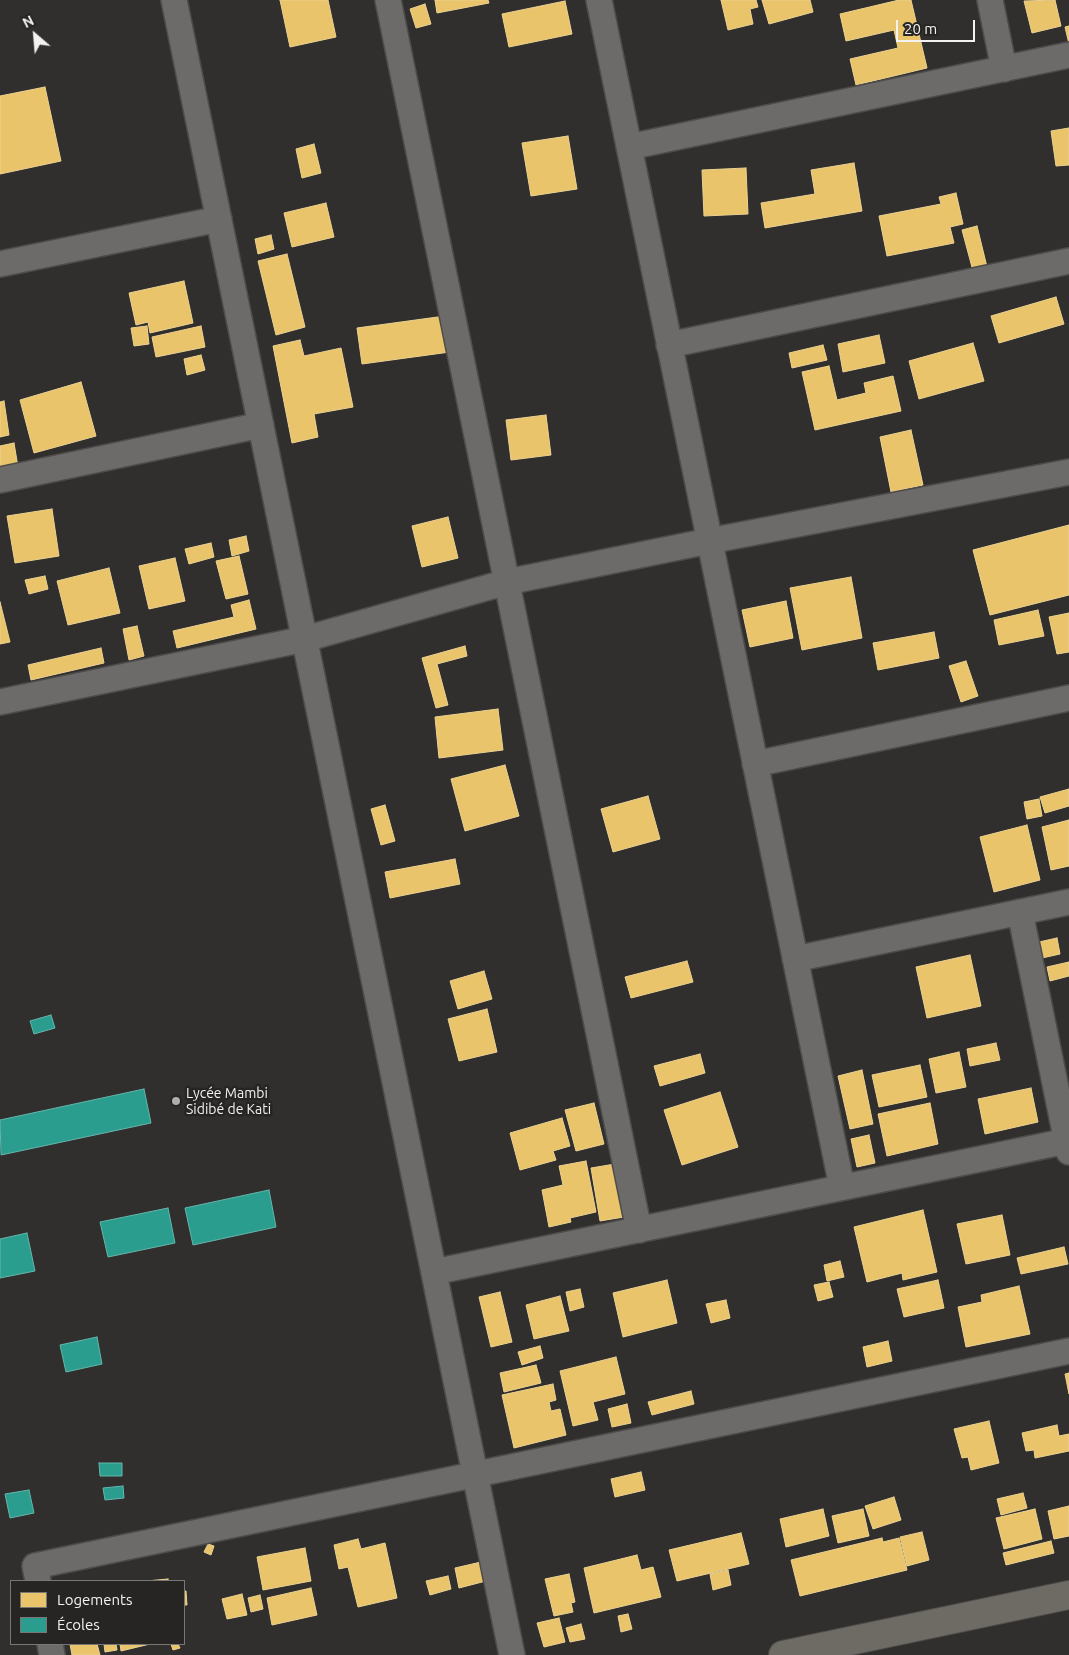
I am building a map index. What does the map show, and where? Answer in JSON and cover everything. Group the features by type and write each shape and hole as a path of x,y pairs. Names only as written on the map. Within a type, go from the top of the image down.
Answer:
{"main road":[{"path":"783,1655 1069,1596"}],"street":[{"path":"174,0 512,1655"},
{"path":"388,0 639,1230"},
{"path":"599,0 842,1188"},
{"path":"990,0 1004,69"},
{"path":"629,147 1069,56"},
{"path":"0,264 219,219"},
{"path":"669,344 1069,261"},
{"path":"0,480 261,425"},
{"path":"0,702 305,637 507,582 1069,472"},
{"path":"755,764 1069,698"},
{"path":"795,959 1069,902"},
{"path":"434,1272 842,1188 1068,1146 1020,912"},
{"path":"38,1580 35,1566 1069,1351"}],"building: Logements":[{"path":"280,0 328,0 336,37 290,47"},
{"path":"435,0 488,0 489,3 437,13"},
{"path":"721,0 756,0 758,7 750,9 753,24 728,30"},
{"path":"762,0 810,0 813,12 769,24"},
{"path":"899,0 911,0 927,68 856,85 850,59 898,48 894,30 846,41 840,14"},
{"path":"1055,0 1061,26 1032,33 1024,1"},
{"path":"565,1 572,34 509,47 502,14"},
{"path":"425,4 431,24 416,28 410,9"},
{"path":"1069,26 1069,44 1065,27"},
{"path":"45,87 61,161 0,174 0,96"},
{"path":"1069,128 1069,165 1056,166 1051,131"},
{"path":"568,136 577,189 531,196 522,143"},
{"path":"314,144 321,173 302,178 296,149"},
{"path":"854,163 862,211 765,228 761,203 815,194 811,170"},
{"path":"746,168 748,214 704,216 702,170"},
{"path":"956,193 963,224 950,227 954,243 887,256 879,216 941,204 939,197"},
{"path":"326,203 334,237 292,247 284,213"},
{"path":"977,226 987,267 973,271 962,230"},
{"path":"271,235 274,249 258,254 255,239"},
{"path":"287,254 305,327 276,335 258,261"},
{"path":"184,281 193,323 150,333 148,322 136,325 129,293"},
{"path":"1056,297 1064,324 999,343 991,316"},
{"path":"445,316 450,352 362,364 357,328"},
{"path":"147,326 149,344 134,346 131,328"},
{"path":"201,326 205,347 156,357 152,337"},
{"path":"879,335 885,363 843,372 838,344"},
{"path":"300,340 304,356 341,348 353,407 314,414 318,437 292,443 273,346"},
{"path":"973,343 984,381 919,399 909,361"},
{"path":"823,345 827,360 792,368 789,353"},
{"path":"201,355 205,370 187,375 184,359"},
{"path":"829,366 837,400 866,393 864,383 893,376 901,411 815,430 802,372"},
{"path":"81,382 96,436 34,453 20,400"},
{"path":"4,401 9,435 0,437 0,402"},
{"path":"546,415 551,455 511,460 506,420"},
{"path":"911,430 923,485 891,492 880,437"},
{"path":"14,443 18,467 0,470 0,446"},
{"path":"52,509 59,556 15,563 7,516"},
{"path":"448,517 458,558 422,567 412,526"},
{"path":"1069,525 1069,595 990,615 973,550"},
{"path":"246,536 249,551 232,556 229,540"},
{"path":"211,543 214,557 189,564 185,549"},
{"path":"239,556 248,594 226,599 216,561"},
{"path":"175,558 185,601 149,609 139,566"},
{"path":"109,568 120,613 68,625 57,581"},
{"path":"45,576 48,589 29,594 25,580"},
{"path":"851,577 862,638 802,650 790,588"},
{"path":"249,600 256,629 177,648 173,631 234,617 231,605"},
{"path":"786,601 793,638 750,647 742,610"},
{"path":"0,602 10,642 0,644"},
{"path":"1038,610 1044,636 999,645 994,620"},
{"path":"1069,613 1069,652 1057,654 1049,617"},
{"path":"137,626 144,656 129,660 123,629"},
{"path":"934,632 939,658 878,670 873,643"},
{"path":"465,646 467,656 437,664 448,705 436,708 422,658"},
{"path":"101,648 104,663 31,680 28,665"},
{"path":"966,661 978,696 961,702 949,666"},
{"path":"498,709 503,750 439,758 435,717"},
{"path":"505,765 519,816 465,831 451,779"},
{"path":"1069,789 1069,806 1045,813 1040,797"},
{"path":"648,796 660,839 613,852 601,809"},
{"path":"1039,799 1042,816 1027,819 1024,802"},
{"path":"385,805 395,841 381,845 371,809"},
{"path":"1069,820 1069,866 1051,870 1042,827"},
{"path":"1027,825 1040,880 994,892 980,837"},
{"path":"455,859 460,884 390,898 385,872"},
{"path":"1057,938 1060,954 1042,958 1039,942"},
{"path":"970,955 981,1006 927,1018 916,967"},
{"path":"687,961 693,982 631,998 625,977"},
{"path":"1069,962 1069,976 1050,981 1047,967"},
{"path":"484,971 492,999 458,1009 450,981"},
{"path":"487,1009 497,1052 459,1061 448,1019"},
{"path":"996,1043 1000,1060 970,1066 967,1049"},
{"path":"959,1052 966,1087 936,1093 929,1059"},
{"path":"700,1054 705,1073 660,1086 654,1066"},
{"path":"920,1065 927,1097 879,1107 872,1075"},
{"path":"862,1070 873,1124 850,1129 838,1076"},
{"path":"1031,1088 1038,1122 985,1134 978,1099"},
{"path":"720,1092 738,1147 682,1165 664,1110"},
{"path":"594,1103 604,1144 576,1151 565,1110"},
{"path":"930,1103 938,1144 887,1156 878,1114"},
{"path":"562,1118 570,1146 553,1151 556,1160 520,1170 510,1133"},
{"path":"869,1135 875,1163 857,1167 851,1139"},
{"path":"586,1161 596,1212 570,1218 571,1222 549,1227 542,1190 563,1185 559,1166"},
{"path":"615,1164 624,1217 600,1221 591,1168"},
{"path":"923,1210 937,1272 903,1280 902,1273 867,1282 854,1227"},
{"path":"1002,1215 1010,1255 966,1264 957,1224"},
{"path":"1064,1247 1068,1264 1021,1274 1017,1258"},
{"path":"840,1261 844,1277 827,1281 824,1265"},
{"path":"667,1280 677,1323 623,1337 613,1293"},
{"path":"938,1280 944,1308 904,1317 897,1289"},
{"path":"829,1282 833,1297 818,1301 814,1285"},
{"path":"1019,1286 1030,1334 966,1347 958,1307 982,1302 981,1295"},
{"path":"580,1289 584,1307 570,1311 566,1292"},
{"path":"500,1292 512,1342 491,1347 479,1297"},
{"path":"560,1296 569,1331 534,1339 526,1305"},
{"path":"726,1300 730,1318 711,1323 706,1304"},
{"path":"888,1341 892,1361 867,1367 863,1347"},
{"path":"540,1346 543,1358 522,1365 518,1352"},
{"path":"616,1357 625,1394 593,1402 598,1420 573,1426 560,1371"},
{"path":"536,1365 541,1383 504,1392 500,1373"},
{"path":"1069,1373 1069,1394 1065,1374"},
{"path":"553,1384 556,1400 549,1402 551,1411 560,1409 566,1435 514,1448 502,1395"},
{"path":"691,1391 694,1404 652,1415 648,1402"},
{"path":"627,1404 631,1423 612,1427 608,1409"},
{"path":"989,1421 999,1463 971,1470 968,1457 962,1458 954,1429"},
{"path":"1057,1425 1059,1436 1069,1434 1069,1451 1035,1458 1034,1450 1026,1451 1022,1433"},
{"path":"641,1472 645,1490 615,1497 611,1479"},
{"path":"1023,1493 1027,1508 1001,1515 997,1499"},
{"path":"894,1497 901,1520 873,1529 865,1506"},
{"path":"1069,1506 1069,1536 1054,1539 1048,1511"},
{"path":"823,1509 829,1536 786,1547 780,1519"},
{"path":"863,1509 869,1536 838,1543 832,1516"},
{"path":"1035,1509 1042,1539 1004,1549 996,1518"},
{"path":"922,1532 929,1560 907,1566 900,1537"},
{"path":"741,1533 749,1564 677,1581 669,1550"},
{"path":"882,1538 883,1542 899,1538 907,1570 800,1596 791,1560"},
{"path":"358,1539 361,1549 385,1543 397,1598 358,1607 348,1567 339,1569 334,1545"},
{"path":"1051,1541 1054,1553 1006,1565 1003,1553"},
{"path":"208,1544 214,1546 211,1555 204,1552"},
{"path":"305,1548 311,1581 263,1590 257,1557"},
{"path":"637,1555 641,1570 653,1567 661,1597 594,1613 584,1568"},
{"path":"481,1562 486,1581 459,1588 455,1568"},
{"path":"728,1570 731,1585 713,1590 710,1574"},
{"path":"569,1574 575,1602 571,1603 573,1612 554,1616 545,1579"},
{"path":"448,1576 451,1589 430,1595 426,1581"},
{"path":"311,1588 317,1615 272,1625 267,1598"},
{"path":"185,1591 186,1591 187,1605 185,1605"},
{"path":"242,1594 247,1615 227,1619 222,1599"},
{"path":"260,1595 263,1609 251,1612 248,1598"},
{"path":"628,1614 632,1629 621,1632 618,1616"},
{"path":"559,1618 565,1642 544,1647 537,1623"},
{"path":"581,1624 585,1639 570,1642 566,1628"},
{"path":"70,1645 97,1645 100,1655 72,1655"},
{"path":"104,1645 116,1645 117,1650 105,1652"},
{"path":"120,1645 146,1645 121,1651"},
{"path":"171,1645 178,1645 180,1648 173,1650"}],"building: Écoles":[{"path":"51,1015 55,1028 34,1034 30,1021"},
{"path":"144,1089 151,1123 1,1155 0,1120"},
{"path":"269,1190 276,1227 193,1245 185,1208"},
{"path":"168,1208 175,1243 108,1257 100,1222"},
{"path":"27,1233 35,1271 0,1278 0,1239"},
{"path":"97,1337 102,1364 66,1372 60,1345"},
{"path":"99,1463 122,1463 122,1476 100,1476"},
{"path":"123,1486 124,1498 105,1500 103,1488"},
{"path":"29,1490 34,1513 10,1518 5,1494"}],"place":[{"name":"Lycée Mambi Sidibé de Kati","path":"176,1101"}]}
